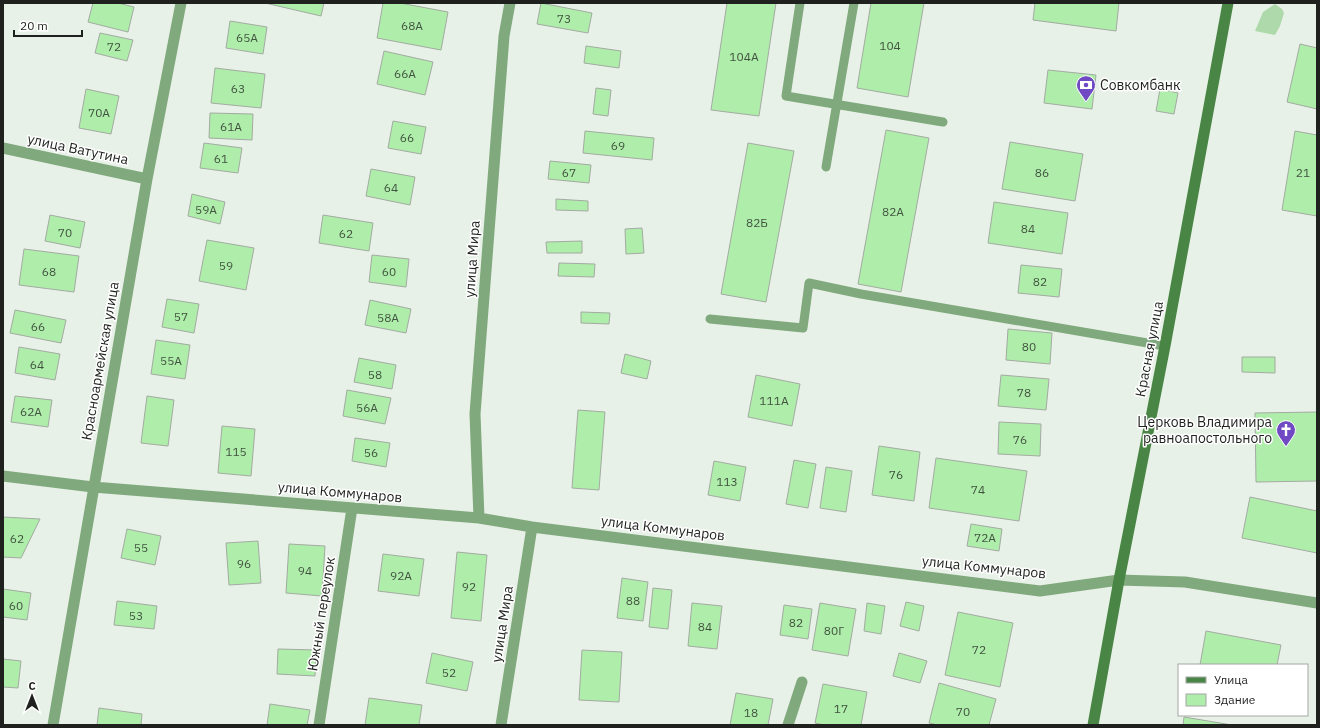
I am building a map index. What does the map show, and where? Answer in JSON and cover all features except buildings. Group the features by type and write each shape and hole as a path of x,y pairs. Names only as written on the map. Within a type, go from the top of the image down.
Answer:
{"main road":[{"name":"Красная улица","path":"1093,725 1228,3"}],"street":[{"name":"Красноармейская улица","path":"53,725 147,179 181,3"},
{"name":"улица Мира","path":"479,518 475,414 504,36 510,3"},
{"name":"улица Ватутина","path":"3,148 147,179"},
{"name":"улица Коммунаров","path":"3,476 93,487 479,518 532,527 1040,591 1119,580 1186,582 1317,603"},
{"name":"Южный переулок","path":"319,725 352,508"},
{"name":"улица Мира","path":"502,725 532,527"},
{"path":"788,725 802,682"}],"lane":[{"path":"800,3 786,96 943,122"},
{"path":"826,167 854,3"},
{"path":"710,319 803,328 809,283 861,294 1165,346"}],"green space":[{"path":"1275,4 1282,9 1284,13 1280,26 1275,35 1255,31 1263,12"}],"place":[{"name":"Совкомбанк","path":"1086,102"},
{"name":"Церковь Владимира равноапостольного","path":"1286,447"}]}
